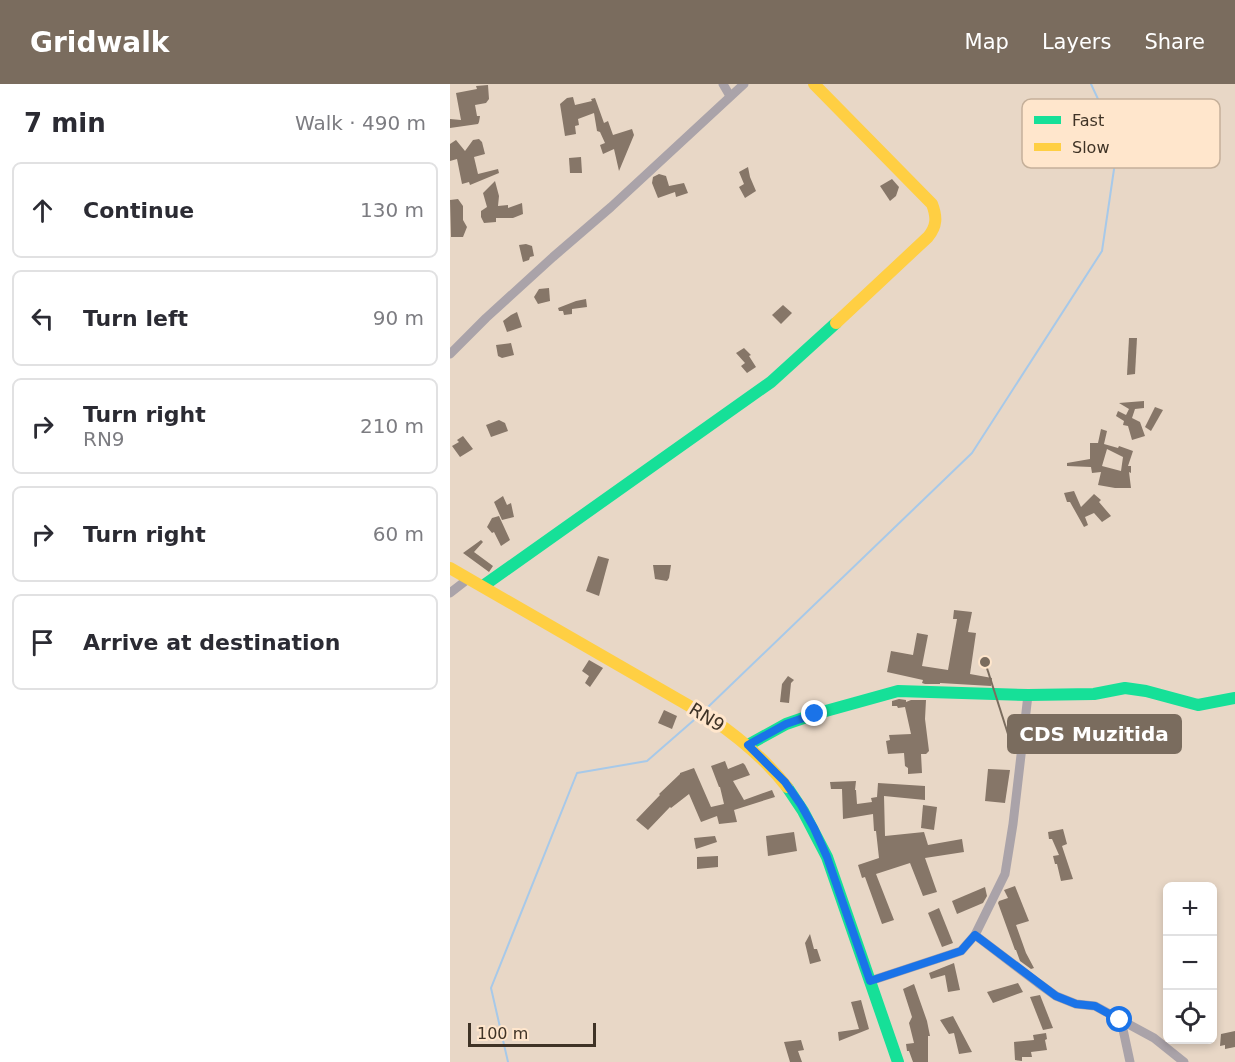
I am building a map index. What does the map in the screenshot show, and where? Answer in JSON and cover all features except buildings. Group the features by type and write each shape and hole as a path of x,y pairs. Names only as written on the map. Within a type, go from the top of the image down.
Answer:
{"street":[{"path":"723,84 730,96"},
{"path":"450,354 553,256 611,207 744,84"},
{"path":"483,586 771,382 930,236 937,218 932,204 814,84"},
{"name":"RN9","path":"450,568 712,719 748,745 785,782 814,828 827,857 898,1062"},
{"path":"450,592 468,579"},
{"path":"748,745 786,724 898,692 1094,694 1125,688 1146,691 1198,705 1235,698"},
{"path":"870,981 961,951 975,935 1005,874 1028,695"},
{"path":"975,935 1056,996 1076,1004 1095,1006 1154,1038 1184,1062"},
{"path":"1120,1020 1130,1062"}],"waterway":[{"path":"1091,84 1098,99"},
{"path":"708,707 972,453 1102,251 1114,168"},
{"path":"508,1062 491,988 577,773 647,761 694,720"}],"traffic: fast":[{"path":"483,586 771,382 836,323"},
{"path":"748,745 786,724 898,691 1028,695 1094,694 1125,688 1146,691 1198,705 1235,698"},
{"path":"787,787 803,811 827,857 898,1062"}],"traffic: slow":[{"path":"814,84 932,204 935,213 935,225 928,237 836,323"},
{"path":"450,568 712,719 752,750 787,787"}],"place":[{"name":"CDS Muzitida","path":"985,662"}],"route":[{"path":"815,714 786,724 748,745 785,782 814,828 827,857 870,981 961,951 975,935 1056,996 1076,1004 1095,1006 1120,1020"}]}
